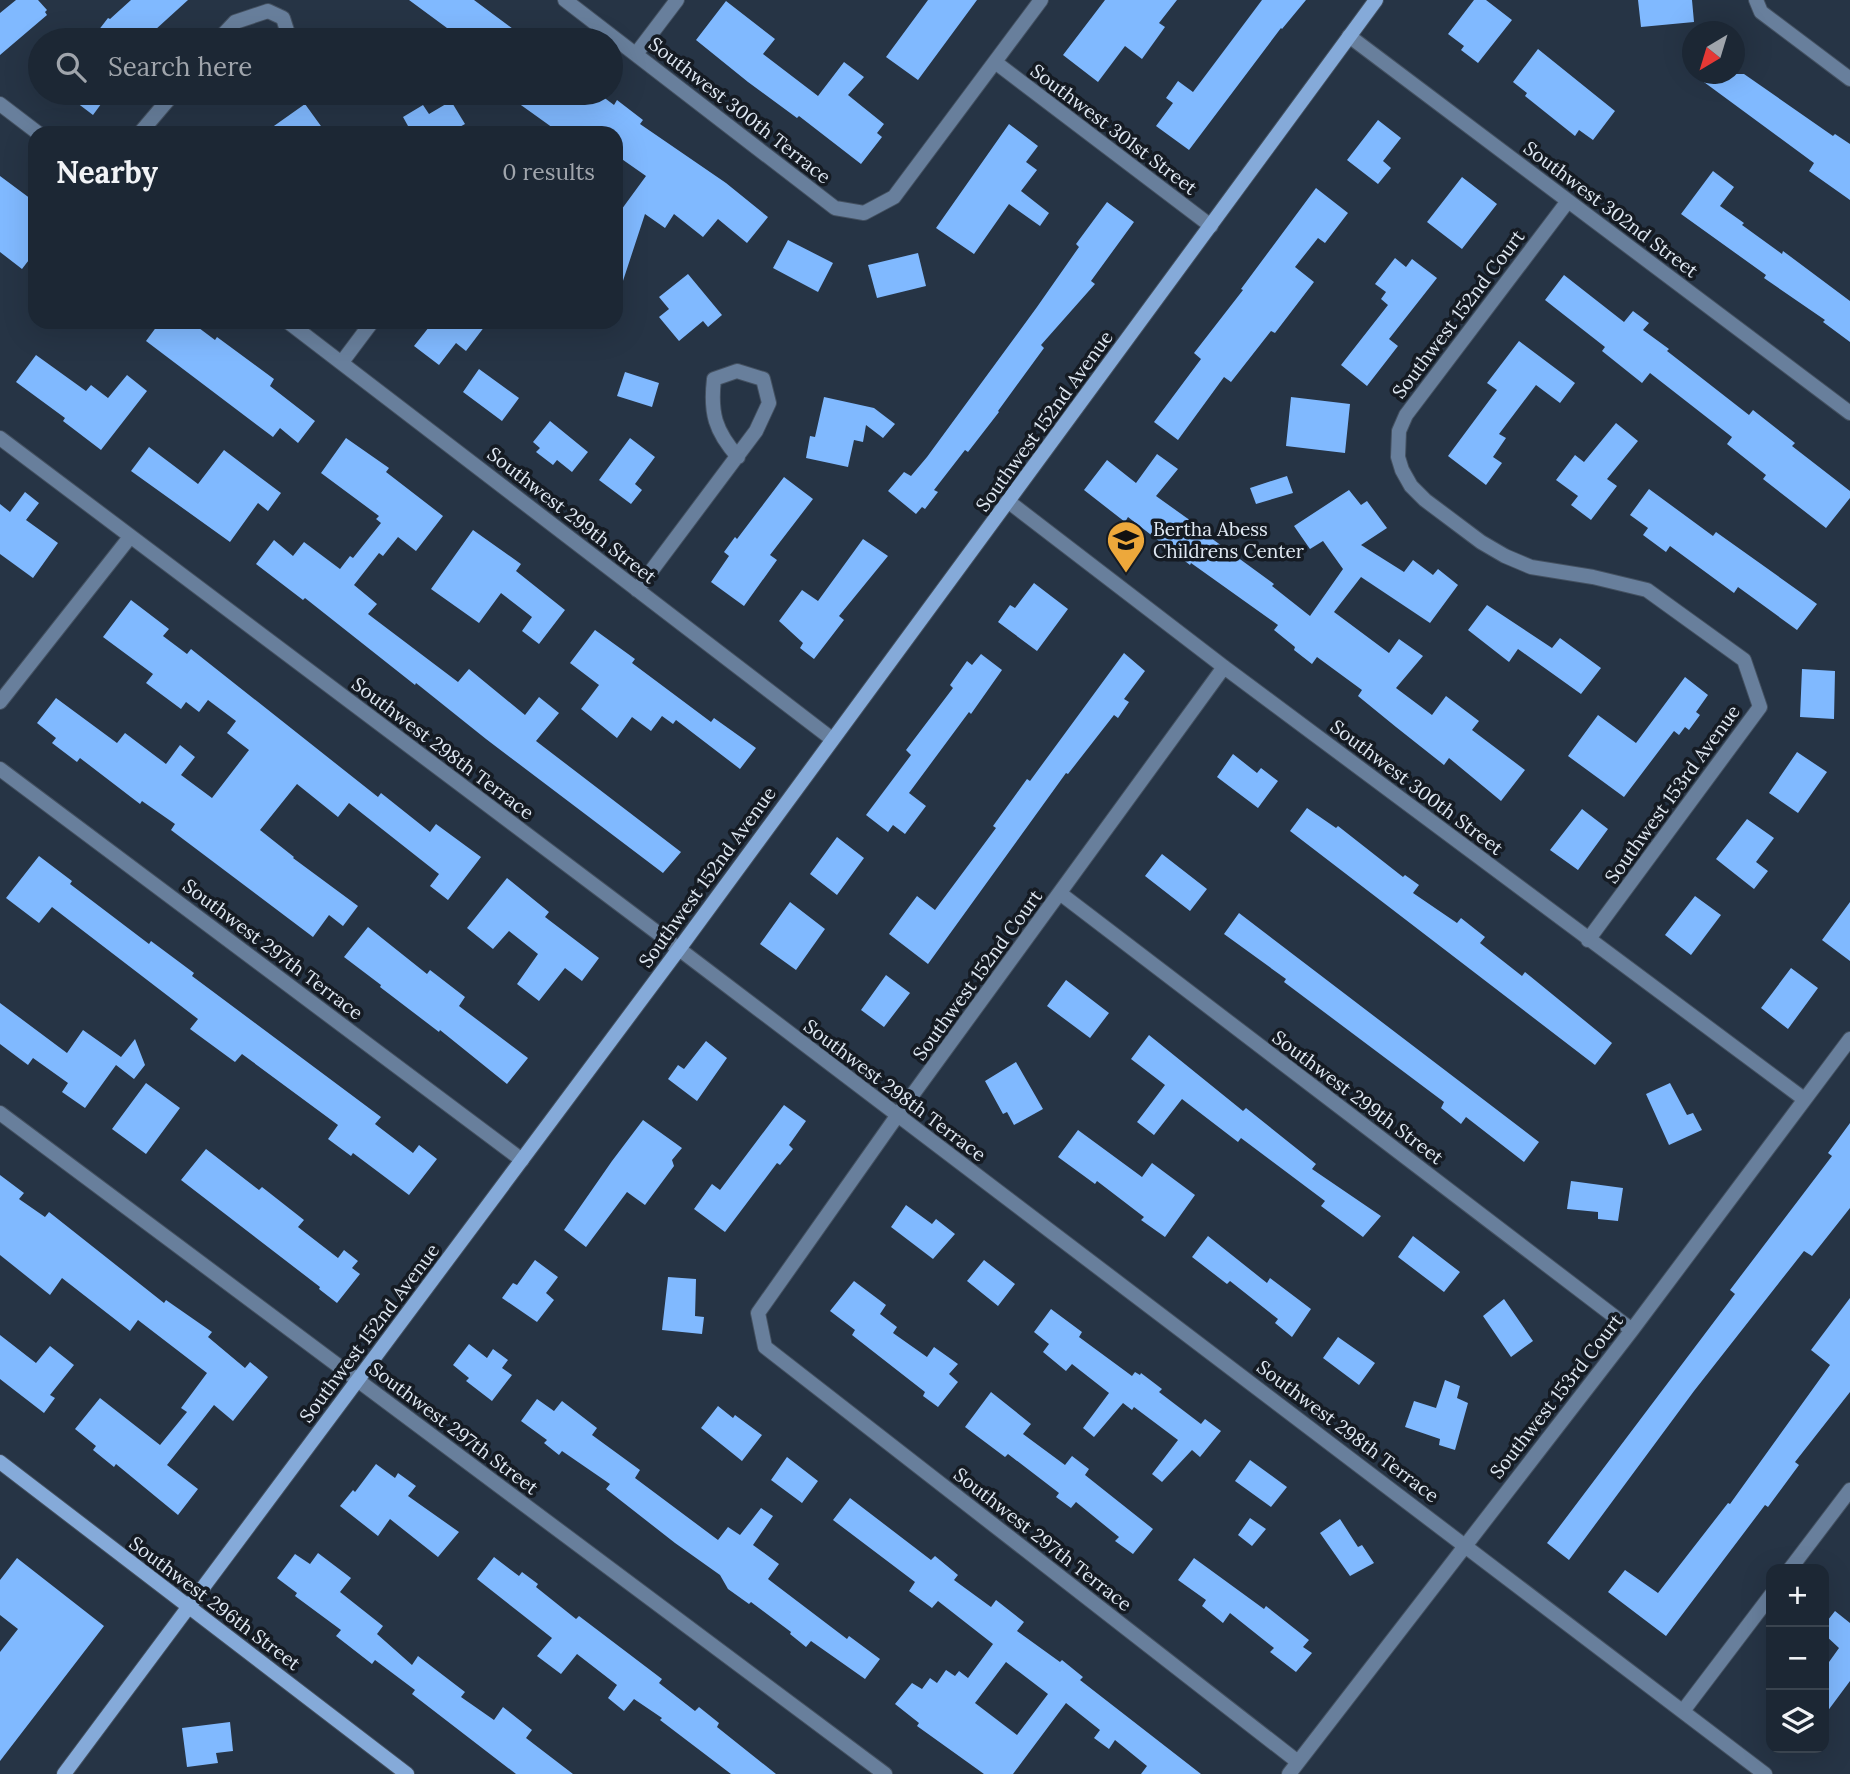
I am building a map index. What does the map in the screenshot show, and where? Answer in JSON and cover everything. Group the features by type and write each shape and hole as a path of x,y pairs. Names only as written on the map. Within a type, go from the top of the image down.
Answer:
{"street":[{"name":"Southwest 300th Terrace","path":"565,0 602,28"},
{"path":"636,54 677,0"},
{"path":"995,62 1041,0"},
{"name":"Southwest 152nd Avenue","path":"64,1774 679,949 1376,0"},
{"path":"1756,0 1761,12 1850,79"},
{"path":"229,28 235,22 268,11 283,18 286,28"},
{"name":"Southwest 302nd Street","path":"1349,36 1850,413"},
{"name":"Southwest 300th Terrace","path":"623,44 835,208 864,213 894,197 995,62"},
{"name":"Southwest 301st Street","path":"995,62 1211,226"},
{"path":"0,104 29,126"},
{"path":"146,126 164,105"},
{"name":"Southwest 152nd Court","path":"1567,201 1406,415 1399,431 1398,457 1411,486 1425,500 1481,542 1505,556 1531,567 1647,590"},
{"name":"Southwest 299th Street","path":"297,329 832,739"},
{"path":"342,362 367,329"},
{"path":"637,590 738,457 756,431 769,403 763,379 737,371 714,379 711,404 722,440 738,457"},
{"name":"Southwest 298th Terrace","path":"0,438 679,949 1765,1774"},
{"name":"Southwest 300th Street","path":"1009,502 1224,667 1804,1099"},
{"path":"0,702 130,537"},
{"name":"Southwest 153rd Avenue","path":"1588,940 1760,707 1744,660 1647,590"},
{"name":"Southwest 152nd Court","path":"765,1347 758,1312 897,1116 1224,667"},
{"name":"Southwest 297th Terrace","path":"0,769 522,1160"},
{"name":"Southwest 299th Street","path":"1061,894 1632,1330"},
{"name":"Southwest 153rd Court","path":"1294,1768 1632,1330 1850,1039"},
{"name":"Southwest 297th Street","path":"0,1113 885,1774"},
{"name":"Southwest 297th Terrace","path":"765,1347 1294,1768"},
{"name":"Southwest 296th Street","path":"0,1462 407,1774"},
{"path":"1794,1564 1850,1490"},
{"path":"1683,1711 1766,1602"}],"building":[{"path":"16,0 38,0 47,10 47,15 32,28 28,28 28,31 0,55 0,13"},
{"path":"131,0 188,0 157,28 100,28"},
{"path":"409,0 474,0 512,28 447,28"},
{"path":"928,0 977,0 918,80 886,57"},
{"path":"1105,0 1177,0 1159,23 1165,27 1142,59 1125,46 1098,82 1063,55"},
{"path":"1262,0 1306,0 1281,28 1189,150 1156,126 1173,103 1166,98 1178,81 1193,92"},
{"path":"1474,0 1486,0 1512,20 1478,63 1461,50 1464,46 1448,34"},
{"path":"1638,0 1692,0 1694,21 1641,27"},
{"path":"726,1 775,39 763,54 818,96 844,62 864,77 848,95 884,124 877,133 882,137 861,164 799,116 797,118 748,82 696,40"},
{"path":"1538,49 1615,111 1593,140 1579,130 1575,136 1525,96 1527,93 1513,82"},
{"path":"1745,75 1833,136 1835,134 1850,144 1850,200 1809,171 1814,163 1707,84 1745,84"},
{"path":"80,105 100,105 93,115"},
{"path":"306,105 321,126 274,126"},
{"path":"423,105 429,114 444,105 453,105 465,124 408,126 403,117"},
{"path":"521,105 623,105 643,120 640,124 726,183 768,217 747,243 718,219 703,237 674,214 665,228 645,214 623,281 623,207 646,176 623,160 623,126 550,126"},
{"path":"1378,120 1401,138 1383,161 1391,168 1378,184 1347,160"},
{"path":"1009,124 1038,146 1026,162 1037,170 1021,191 1049,213 1040,226 1009,204 974,254 936,228"},
{"path":"1713,171 1734,187 1720,206 1744,223 1742,225 1782,254 1783,251 1850,301 1850,342 1823,322 1825,320 1764,278 1766,275 1681,214"},
{"path":"0,176 28,197 28,261 22,269 0,252"},
{"path":"1462,177 1497,204 1462,249 1427,222"},
{"path":"1316,188 1348,213 1325,243 1318,238 1295,267 1314,282 1275,333 1271,331 1231,382 1224,377 1178,440 1154,422 1201,359 1194,353"},
{"path":"1107,202 1134,222 1091,281 1095,284 1041,345 1044,348 999,412 934,490 938,492 925,509 922,507 916,514 888,491 904,472 911,476 927,457 1037,307 1079,247 1076,244"},
{"path":"788,240 833,263 818,292 773,268"},
{"path":"918,253 926,286 877,298 868,265"},
{"path":"1395,258 1406,267 1412,259 1437,278 1389,339 1398,346 1367,386 1341,365 1388,305 1381,299 1386,292 1375,284"},
{"path":"688,274 722,315 708,327 703,321 679,341 659,317 669,309 659,297"},
{"path":"1564,275 1624,322 1633,311 1649,323 1643,330 1669,349 1667,351 1749,415 1753,410 1795,443 1792,446 1850,491 1850,498 1826,528 1763,479 1766,475 1727,444 1732,437 1650,373 1642,383 1602,351 1605,347 1545,300"},
{"path":"155,329 200,329 215,340 217,337 274,379 270,386 315,421 298,443 280,428 273,437 146,341"},
{"path":"427,329 483,329 466,351 456,343 439,365 414,346"},
{"path":"1519,341 1575,383 1560,403 1536,385 1499,434 1506,438 1493,457 1502,463 1486,485 1448,456 1497,390 1487,383"},
{"path":"36,355 86,391 91,385 108,398 127,375 147,391 101,450 63,421 65,418 16,382"},
{"path":"479,369 519,398 502,421 463,392"},
{"path":"625,372 659,383 652,407 617,396"},
{"path":"824,397 874,408 895,424 883,438 866,425 863,442 854,440 848,467 806,458 810,436 815,437"},
{"path":"1291,397 1350,404 1345,453 1286,446"},
{"path":"550,421 588,452 572,472 557,460 553,465 536,452 540,448 533,442"},
{"path":"1616,423 1638,441 1607,479 1617,486 1591,520 1571,505 1578,496 1556,480 1575,455 1584,462"},
{"path":"346,438 389,468 386,472 443,516 416,551 398,537 383,556 379,553 354,585 377,604 368,614 458,682 469,669 525,715 539,697 559,713 536,741 681,852 663,873 305,598 303,600 256,564 274,540 293,556 304,542 340,569 350,556 353,558 381,523 376,519 379,516 321,473"},
{"path":"630,438 655,457 635,484 642,490 631,504 599,480"},
{"path":"149,447 198,484 224,450 281,493 268,511 258,503 230,542 131,471"},
{"path":"1157,454 1178,469 1156,496 1274,584 1272,586 1310,616 1343,569 1323,541 1310,549 1294,526 1349,490 1361,505 1367,501 1387,528 1361,545 1404,572 1413,560 1433,575 1438,569 1458,585 1430,623 1361,577 1334,612 1389,653 1399,639 1423,656 1396,688 1432,715 1446,696 1479,721 1472,730 1525,770 1501,801 1449,758 1444,765 1358,696 1362,690 1317,657 1312,664 1294,650 1295,647 1274,630 1278,625 1191,563 1190,565 1128,517 1125,522 1084,490 1107,460 1136,483"},
{"path":"1287,476 1293,493 1256,504 1250,488"},
{"path":"784,477 813,499 770,555 777,560 744,606 711,582 729,556 724,552"},
{"path":"1649,489 1713,536 1716,532 1817,604 1797,630 1738,587 1734,593 1670,546 1666,552 1643,535 1648,528 1630,515"},
{"path":"25,492 39,503 26,520 58,543 33,578 0,554 0,504 10,512"},
{"path":"473,530 521,564 516,571 565,610 539,644 522,631 532,617 501,593 479,623 431,589"},
{"path":"863,539 888,556 839,616 844,620 814,659 800,648 803,643 779,621 802,590 818,601"},
{"path":"1034,583 1068,609 1037,651 998,622 1010,605 1015,608"},
{"path":"131,600 169,629 163,636 187,654 191,649 378,797 381,793 430,832 436,824 481,857 448,900 430,886 439,874 349,803 338,817 297,784 260,830 358,906 343,926 329,915 313,937 171,830 175,824 142,801 140,804 80,758 77,762 52,743 56,738 37,723 56,698 117,743 125,733 166,764 180,745 195,757 181,775 212,798 249,750 227,733 236,721 208,700 199,712 186,702 181,709 146,683 153,674 103,637"},
{"path":"1487,605 1552,648 1560,638 1601,668 1581,694 1518,649 1509,662 1468,630"},
{"path":"595,630 635,659 632,663 711,722 714,718 756,748 740,769 676,720 673,724 662,716 651,731 632,717 617,738 581,709 599,685 570,663"},
{"path":"1124,653 1145,671 1124,699 1129,702 1118,718 1114,715 1068,774 1066,773 928,964 889,934 917,896 935,910 996,828 993,826 1027,779 1030,781"},
{"path":"981,654 1002,670 909,793 926,806 905,834 893,825 888,832 866,815 911,755 906,750 953,688 950,685 967,661 972,665"},
{"path":"1802,669 1835,671 1834,719 1800,717"},
{"path":"1685,677 1708,695 1696,712 1700,715 1689,730 1685,727 1679,735 1674,731 1624,797 1568,756 1598,715 1636,743"},
{"path":"1797,752 1827,772 1798,813 1769,793"},
{"path":"1233,754 1257,773 1261,768 1278,781 1258,808 1217,777"},
{"path":"1307,808 1336,828 1338,826 1403,877 1405,875 1419,885 1413,893 1457,923 1461,918 1485,937 1480,943 1522,976 1525,972 1612,1043 1595,1065 1290,831"},
{"path":"1582,809 1608,829 1578,870 1550,850"},
{"path":"1747,819 1774,838 1756,862 1768,871 1754,889 1716,859"},
{"path":"837,837 864,858 837,895 810,874"},
{"path":"1162,854 1207,889 1190,911 1145,876"},
{"path":"39,856 72,881 70,884 149,944 151,941 194,973 192,976 381,1117 375,1124 413,1153 419,1145 437,1159 409,1195 353,1153 351,1156 328,1139 338,1125 242,1054 235,1062 190,1029 198,1019 52,907 39,923 6,898"},
{"path":"507,878 549,912 545,917 599,958 582,981 565,968 539,1001 517,984 538,954 509,931 493,949 467,928"},
{"path":"1695,896 1721,915 1691,955 1665,935"},
{"path":"790,902 825,929 796,970 760,944"},
{"path":"1850,902 1850,961 1822,940"},
{"path":"1239,913 1539,1142 1524,1162 1466,1117 1461,1124 1441,1108 1444,1102 1224,934"},
{"path":"368,927 427,974 430,970 465,997 459,1006 528,1058 507,1084 344,957"},
{"path":"1791,968 1818,988 1788,1029 1761,1008"},
{"path":"886,975 910,993 884,1027 861,1010"},
{"path":"1066,980 1109,1013 1090,1038 1047,1006"},
{"path":"0,1003 67,1053 83,1030 121,1057 135,1039 145,1065 134,1079 116,1065 85,1108 62,1092 68,1083 33,1058 28,1065 0,1044"},
{"path":"1149,1035 1243,1111 1246,1108 1316,1164 1312,1169 1381,1216 1363,1237 1321,1206 1325,1201 1241,1138 1238,1142 1182,1099 1154,1135 1137,1122 1165,1085 1131,1059"},
{"path":"706,1041 727,1058 697,1101 668,1079 678,1065 684,1069"},
{"path":"1016,1062 1043,1109 1014,1125 1007,1112 1003,1114 985,1081"},
{"path":"146,1083 180,1108 146,1154 112,1129"},
{"path":"1670,1083 1687,1115 1693,1113 1702,1130 1669,1145 1646,1094"},
{"path":"784,1105 806,1121 789,1145 793,1149 780,1165 777,1163 725,1232 694,1209 712,1184 720,1190"},
{"path":"643,1120 682,1148 672,1160 674,1166 645,1205 627,1192 586,1247 564,1230"},
{"path":"1850,1123 1850,1208 1812,1256 1804,1251 1694,1391 1569,1560 1547,1543 1735,1294 1730,1290 1832,1156 1828,1153"},
{"path":"1078,1130 1142,1177 1152,1163 1195,1195 1165,1237 1141,1220 1144,1217 1097,1181 1095,1184 1058,1157"},
{"path":"206,1149 259,1190 262,1187 304,1220 298,1227 338,1258 344,1250 358,1261 352,1268 360,1274 337,1303 181,1180"},
{"path":"0,1175 24,1193 19,1199 45,1217 49,1212 164,1303 166,1300 212,1332 208,1337 245,1368 250,1362 268,1377 233,1421 214,1405 167,1465 198,1489 178,1515 116,1464 114,1467 93,1450 96,1446 75,1429 100,1398 160,1445 187,1412 181,1408 207,1373 138,1320 130,1331 62,1278 50,1295 0,1255"},
{"path":"1571,1181 1623,1188 1618,1221 1598,1219 1598,1212 1567,1209"},
{"path":"906,1205 932,1224 936,1219 955,1234 933,1259 891,1227"},
{"path":"1208,1236 1267,1283 1270,1278 1311,1309 1292,1337 1275,1323 1278,1319 1230,1281 1227,1284 1192,1257"},
{"path":"1413,1236 1460,1272 1444,1292 1398,1257"},
{"path":"535,1260 558,1277 546,1293 554,1300 537,1322 502,1298 513,1283 517,1285"},
{"path":"984,1260 1015,1284 998,1306 967,1281"},
{"path":"668,1277 696,1279 695,1316 704,1317 702,1334 662,1330"},
{"path":"854,1281 886,1305 880,1314 897,1327 893,1333 927,1357 934,1347 958,1364 949,1374 958,1382 938,1407 923,1396 925,1392 852,1335 855,1330 830,1311"},
{"path":"1850,1298 1850,1392 1795,1462 1799,1465 1768,1507 1765,1505 1666,1636 1608,1592 1625,1570 1658,1593 1728,1503 1730,1504 1830,1365 1811,1350"},
{"path":"1504,1299 1533,1341 1511,1357 1483,1316"},
{"path":"1051,1309 1082,1332 1079,1337 1132,1376 1135,1372 1140,1375 1141,1373 1162,1389 1159,1392 1201,1424 1205,1419 1221,1431 1200,1457 1192,1450 1162,1482 1152,1474 1178,1440 1134,1407 1132,1410 1123,1403 1094,1437 1083,1428 1109,1393 1072,1364 1066,1371 1043,1352 1049,1344 1034,1332"},
{"path":"0,1335 36,1363 50,1346 74,1365 50,1395 55,1398 44,1413 0,1379"},
{"path":"1338,1337 1375,1363 1359,1385 1323,1358"},
{"path":"469,1344 487,1358 493,1349 508,1360 502,1368 512,1375 492,1401 466,1381 469,1378 453,1365"},
{"path":"1445,1380 1460,1386 1457,1398 1468,1403 1455,1450 1439,1445 1440,1439 1405,1427 1414,1401 1436,1408"},
{"path":"991,1392 1031,1424 1023,1434 1065,1465 1072,1456 1089,1469 1085,1475 1153,1529 1133,1554 1115,1541 1119,1537 1076,1502 1071,1508 1056,1497 1059,1493 1008,1454 1005,1457 965,1427"},
{"path":"537,1399 554,1411 562,1401 597,1428 592,1435 640,1470 635,1478 718,1540 728,1527 740,1535 761,1508 773,1516 753,1545 779,1564 768,1579 847,1639 849,1636 880,1659 865,1679 811,1641 806,1647 790,1634 791,1632 751,1602 749,1604 728,1589 720,1575 606,1489 610,1484 562,1451 559,1455 544,1443 547,1440 521,1421"},
{"path":"718,1406 762,1435 742,1461 701,1428"},
{"path":"787,1457 818,1481 802,1503 771,1480"},
{"path":"1250,1460 1287,1487 1271,1507 1235,1481"},
{"path":"376,1464 395,1478 398,1473 416,1486 408,1496 459,1532 438,1557 390,1519 378,1536 340,1506 353,1490 355,1492"},
{"path":"850,1498 931,1560 935,1556 958,1575 954,1580 991,1607 996,1600 1024,1622 1017,1631 1060,1662 1062,1660 1083,1677 1080,1680 1201,1774 1141,1774 1147,1766 1115,1740 1109,1749 1094,1738 1100,1730 1066,1703 1013,1774 984,1774 917,1726 919,1723 895,1704 912,1683 922,1689 930,1678 937,1683 946,1670 955,1676 959,1671 968,1678 993,1644 938,1601 932,1608 909,1591 915,1582 833,1520","holes":["1006,1662 1048,1694 1017,1735 975,1703"]},
{"path":"1250,1518 1266,1529 1252,1546 1238,1535"},
{"path":"1340,1519 1358,1547 1362,1545 1374,1563 1350,1576 1320,1533"},
{"path":"318,1553 351,1578 340,1592 383,1626 377,1634 412,1665 418,1656 465,1692 461,1697 494,1720 503,1707 532,1730 526,1738 573,1774 516,1774 412,1694 415,1690 375,1660 372,1664 336,1636 341,1630 295,1596 297,1593 277,1578 295,1554 310,1564"},
{"path":"494,1557 519,1576 522,1572 538,1584 536,1587 576,1619 579,1616 662,1679 659,1683 695,1711 699,1707 719,1723 717,1727 776,1774 731,1774 634,1699 624,1711 608,1698 617,1685 577,1654 561,1674 537,1656 552,1638 477,1579"},
{"path":"17,1558 104,1626 0,1761 0,1652 18,1629 0,1615 0,1580"},
{"path":"1194,1558 1264,1609 1266,1606 1309,1640 1303,1647 1312,1653 1296,1672 1270,1652 1274,1648 1230,1613 1223,1623 1202,1606 1206,1600 1178,1580"},
{"path":"1835,1611 1850,1623 1850,1681 1829,1709 1829,1662 1839,1648 1829,1639 1829,1619"},
{"path":"230,1722 233,1751 216,1753 218,1763 187,1767 182,1728"}],"place":[{"name":"Bertha Abess Childrens Center","path":"1126,574"}]}
